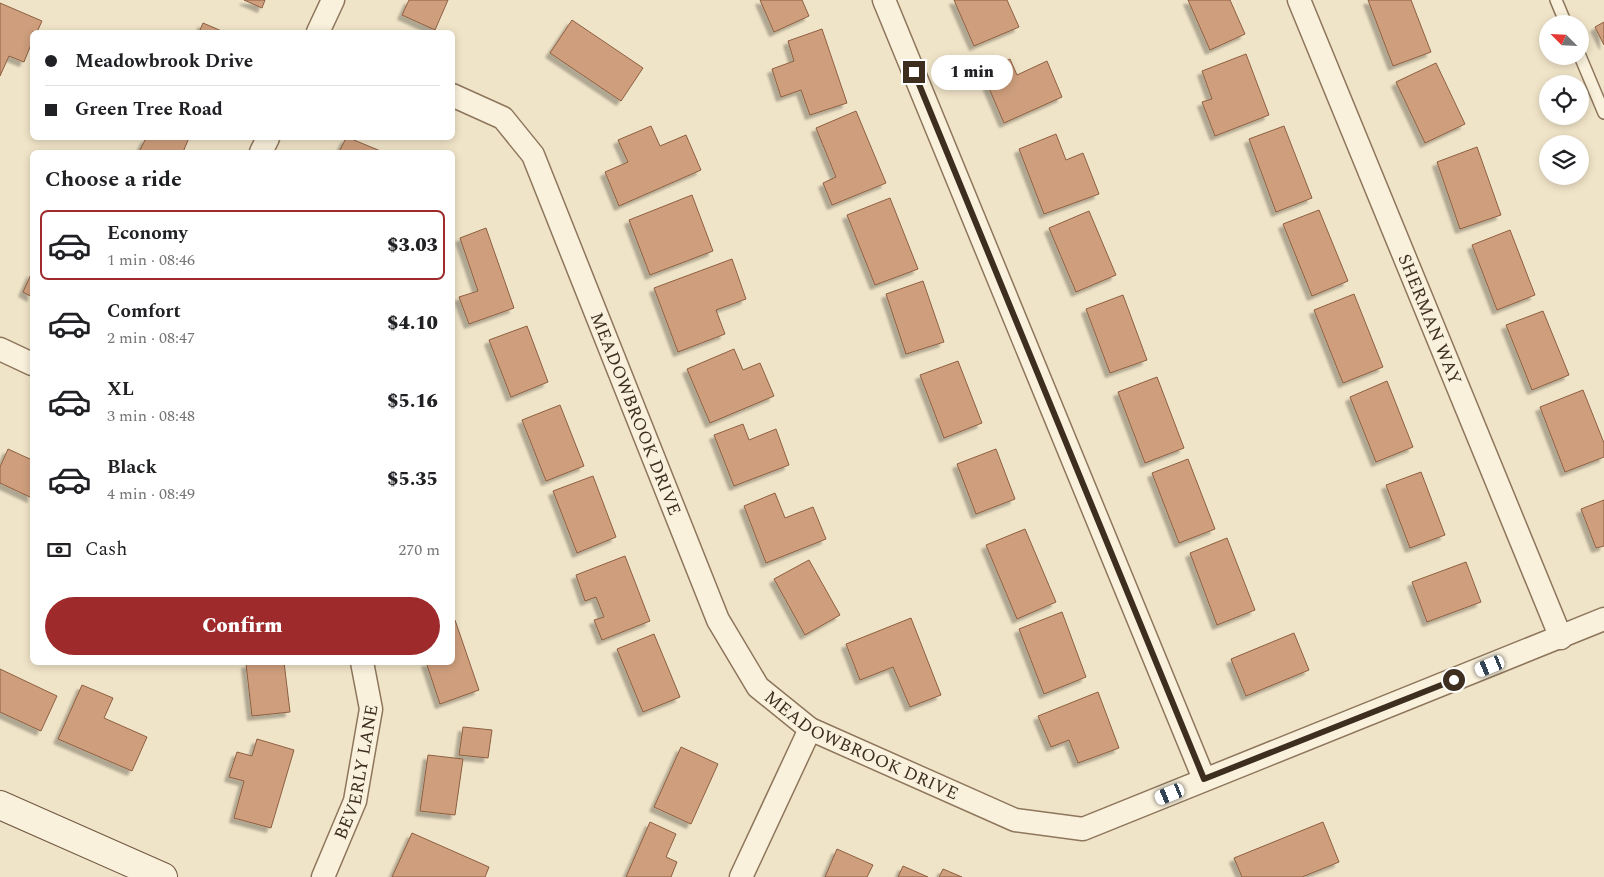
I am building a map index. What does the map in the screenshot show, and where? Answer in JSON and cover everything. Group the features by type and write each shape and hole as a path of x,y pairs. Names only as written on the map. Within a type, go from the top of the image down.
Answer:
{"street":[{"path":"319,30 333,0"},
{"path":"884,0 1204,779"},
{"name":"SHERMAN WAY","path":"1299,0 1561,638"},
{"name":"MEADOWBROOK DRIVE","path":"455,96 503,118 533,155 718,620 758,687 810,729 1015,820 1083,829 1204,779 1561,638 1604,619"},
{"path":"0,349 30,363"},
{"name":"BEVERLY LANE","path":"323,877 355,801 371,709 363,665"},
{"path":"741,877 810,729"},
{"path":"0,805 163,877"}],"lane":[{"path":"1556,0 1562,15"},
{"path":"1584,65 1604,113"}],"building":[{"path":"244,0 265,0 262,8"},
{"path":"409,0 448,0 435,30 402,15"},
{"path":"760,0 802,0 809,16 774,32"},
{"path":"954,0 1007,0 1019,27 974,46"},
{"path":"1188,0 1230,0 1245,34 1210,50"},
{"path":"1368,0 1411,0 1431,52 1393,66"},
{"path":"0,3 42,21 38,30 30,30 30,47 24,62 9,56 0,76"},
{"path":"572,20 643,68 621,101 550,53"},
{"path":"1604,22 1604,45 1595,27"},
{"path":"203,23 219,30 200,30"},
{"path":"822,29 847,103 810,115 801,90 781,97 772,69 794,61 788,41"},
{"path":"1246,54 1269,115 1215,136 1202,102 1212,99 1202,71"},
{"path":"1010,59 1017,75 1047,61 1062,97 1004,123 982,72"},
{"path":"1436,63 1465,124 1425,143 1396,82"},
{"path":"856,111 886,183 832,205 823,183 836,177 816,128"},
{"path":"651,126 660,146 686,135 701,170 619,206 605,172 628,162 618,140"},
{"path":"1284,126 1312,198 1276,212 1249,139"},
{"path":"1056,134 1066,160 1083,153 1099,194 1044,214 1019,149"},
{"path":"145,140 188,140 184,150 140,150"},
{"path":"345,140 354,140 378,150 340,150"},
{"path":"1477,147 1501,215 1460,229 1437,162"},
{"path":"692,195 713,251 650,275 629,220"},
{"path":"890,198 918,269 875,285 847,215"},
{"path":"1319,210 1348,281 1312,296 1283,224"},
{"path":"1089,211 1116,275 1076,292 1049,228"},
{"path":"486,228 514,308 469,324 459,297 478,291 460,238"},
{"path":"1510,230 1535,295 1497,310 1472,245"},
{"path":"732,259 746,299 716,310 725,334 678,352 654,288"},
{"path":"30,276 30,296 23,292"},
{"path":"923,281 944,342 906,354 886,294"},
{"path":"1354,294 1383,367 1343,383 1314,310"},
{"path":"1123,295 1147,360 1110,373 1086,309"},
{"path":"1543,311 1569,375 1532,390 1506,325"},
{"path":"527,326 548,382 511,397 489,340"},
{"path":"734,349 743,370 760,363 774,396 710,423 687,369"},
{"path":"958,361 982,423 944,438 920,375"},
{"path":"1157,377 1184,448 1145,463 1118,392"},
{"path":"1387,381 1413,447 1376,462 1350,397"},
{"path":"1583,390 1604,443 1604,457 1565,472 1540,407"},
{"path":"560,405 584,466 546,481 522,420"},
{"path":"743,424 749,440 776,429 789,465 734,486 714,435"},
{"path":"8,449 30,459 30,497 0,483 0,467"},
{"path":"996,449 1015,499 976,514 957,464"},
{"path":"1188,459 1215,529 1179,543 1152,473"},
{"path":"1421,472 1445,535 1410,548 1386,485"},
{"path":"593,476 616,537 577,553 553,491"},
{"path":"775,493 785,518 813,507 826,539 766,563 744,506"},
{"path":"1604,500 1604,546 1596,548 1581,509"},
{"path":"1025,529 1056,602 1017,619 986,545"},
{"path":"1227,538 1255,610 1217,625 1190,553"},
{"path":"625,556 650,621 602,640 594,620 604,617 596,597 585,601 576,575"},
{"path":"809,560 840,615 805,635 774,579"},
{"path":"1466,562 1481,602 1427,622 1412,582"},
{"path":"1062,612 1086,677 1044,694 1019,629"},
{"path":"911,618 941,695 910,707 893,667 860,680 846,644"},
{"path":"455,620 479,690 440,704 427,665 455,665"},
{"path":"1294,633 1309,670 1246,696 1231,659"},
{"path":"654,634 680,697 643,712 617,649"},
{"path":"246,665 284,665 290,712 252,716"},
{"path":"0,669 57,696 41,731 0,712"},
{"path":"82,685 113,698 104,718 147,737 132,771 58,739"},
{"path":"1098,692 1119,748 1078,763 1069,740 1051,747 1038,716"},
{"path":"463,727 492,730 488,758 459,755"},
{"path":"257,739 294,750 271,828 234,818 244,781 229,777 237,752 252,756"},
{"path":"681,747 718,764 691,824 654,807"},
{"path":"428,755 463,759 455,815 420,811"},
{"path":"650,822 676,834 666,857 677,862 671,877 626,877"},
{"path":"1323,822 1339,862 1302,877 1242,877 1234,858"},
{"path":"412,833 489,867 485,877 392,877"},
{"path":"837,849 873,865 867,877 825,877"},
{"path":"903,866 928,877 898,877"},
{"path":"943,869 962,877 939,877"}],"route":[{"path":"914,72 1204,779 1454,680"}]}
